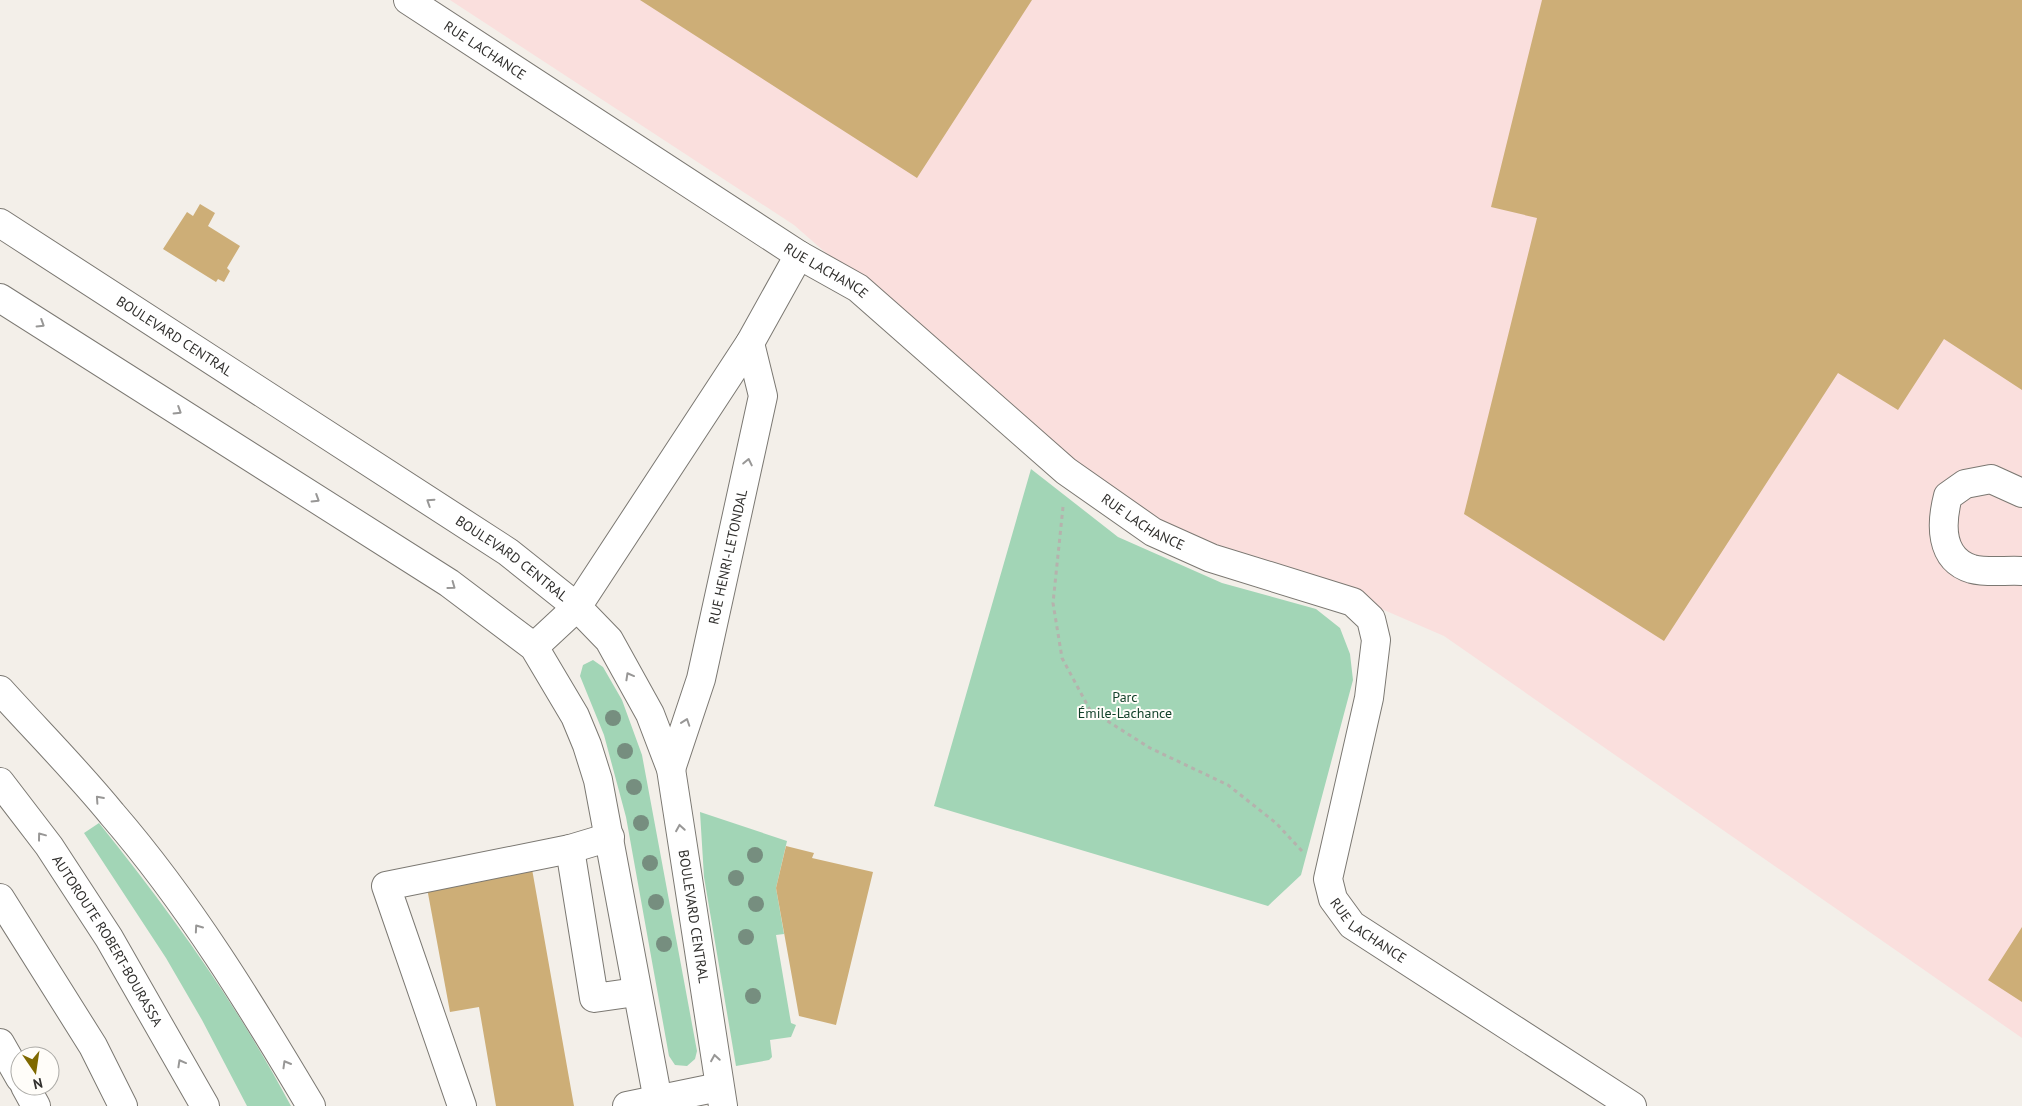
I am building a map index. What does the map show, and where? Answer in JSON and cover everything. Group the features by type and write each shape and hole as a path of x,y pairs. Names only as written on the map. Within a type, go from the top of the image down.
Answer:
{"main road":[{"name":"RUE LACHANCE","path":"408,0 799,255 858,288 1066,471 1153,532 1211,558 1353,602 1371,619 1376,640 1370,689 1328,879 1333,899 1352,925 1632,1106"},
{"name":"BOULEVARD CENTRAL","path":"0,224 508,552 577,607 609,640 650,714 670,768 721,1097"},
{"path":"534,647 577,607 750,343 799,255"},
{"path":"0,298 449,583 534,647 575,716 587,744 598,780 658,1103"},
{"name":"RUE HENRI-LETONDAL","path":"670,768 701,680 763,396 750,343"},
{"path":"2022,493 1991,479 1965,484 1948,496 1942,518 1944,540 1952,556 1971,569 2022,571"},
{"path":"0,690 113,814 181,903 251,1005 311,1106"},
{"name":"AUTOROUTE ROBERT-BOURASSA","path":"0,782 49,846 109,938 205,1106"},
{"path":"462,1106 386,886 570,849 610,837"},
{"path":"570,849 594,998 636,992"},
{"path":"0,898 93,1046 122,1106"},
{"path":"0,1043 10,1060"},
{"path":"627,1106 721,1097"}],"path":[{"path":"1066,471 1053,603 1062,658 1090,710 1150,748 1228,784 1276,823 1328,879"}],"shaded area":[{"path":"450,0 2022,0 2022,1038 1444,636 1310,578 1218,558 1066,463 794,225"}],"green space":[{"name":"Parc Émile-Lachance","path":"1031,469 1118,537 1222,583 1316,609 1340,628 1350,654 1353,680 1301,875 1268,906 934,806"},
{"path":"593,660 603,667 622,700 642,755 697,1051 695,1059 687,1066 675,1065 669,1056 626,817 604,735 580,676 583,665"},
{"path":"700,812 787,841 776,888 784,934 776,935 791,1023 796,1025 791,1037 770,1040 772,1057 769,1060 736,1066 704,877"},
{"path":"99,823 202,960 248,1031 291,1106 247,1106 202,1020 166,958 84,833"}],"building":[{"path":"640,0 1032,0 917,178"},
{"path":"1542,0 2022,0 2022,390 1944,339 1898,410 1838,373 1664,641 1464,514 1537,218 1491,207"},
{"path":"200,204 215,213 208,226 240,246 227,268 230,271 224,282 218,279 216,282 163,249 187,212 193,216"},
{"path":"786,846 814,853 812,858 873,872 836,1025 799,1016 776,888"},
{"path":"532,869 574,1106 496,1106 479,1007 450,1012 427,888"},
{"path":"2022,927 2022,1002 1988,980"}]}
